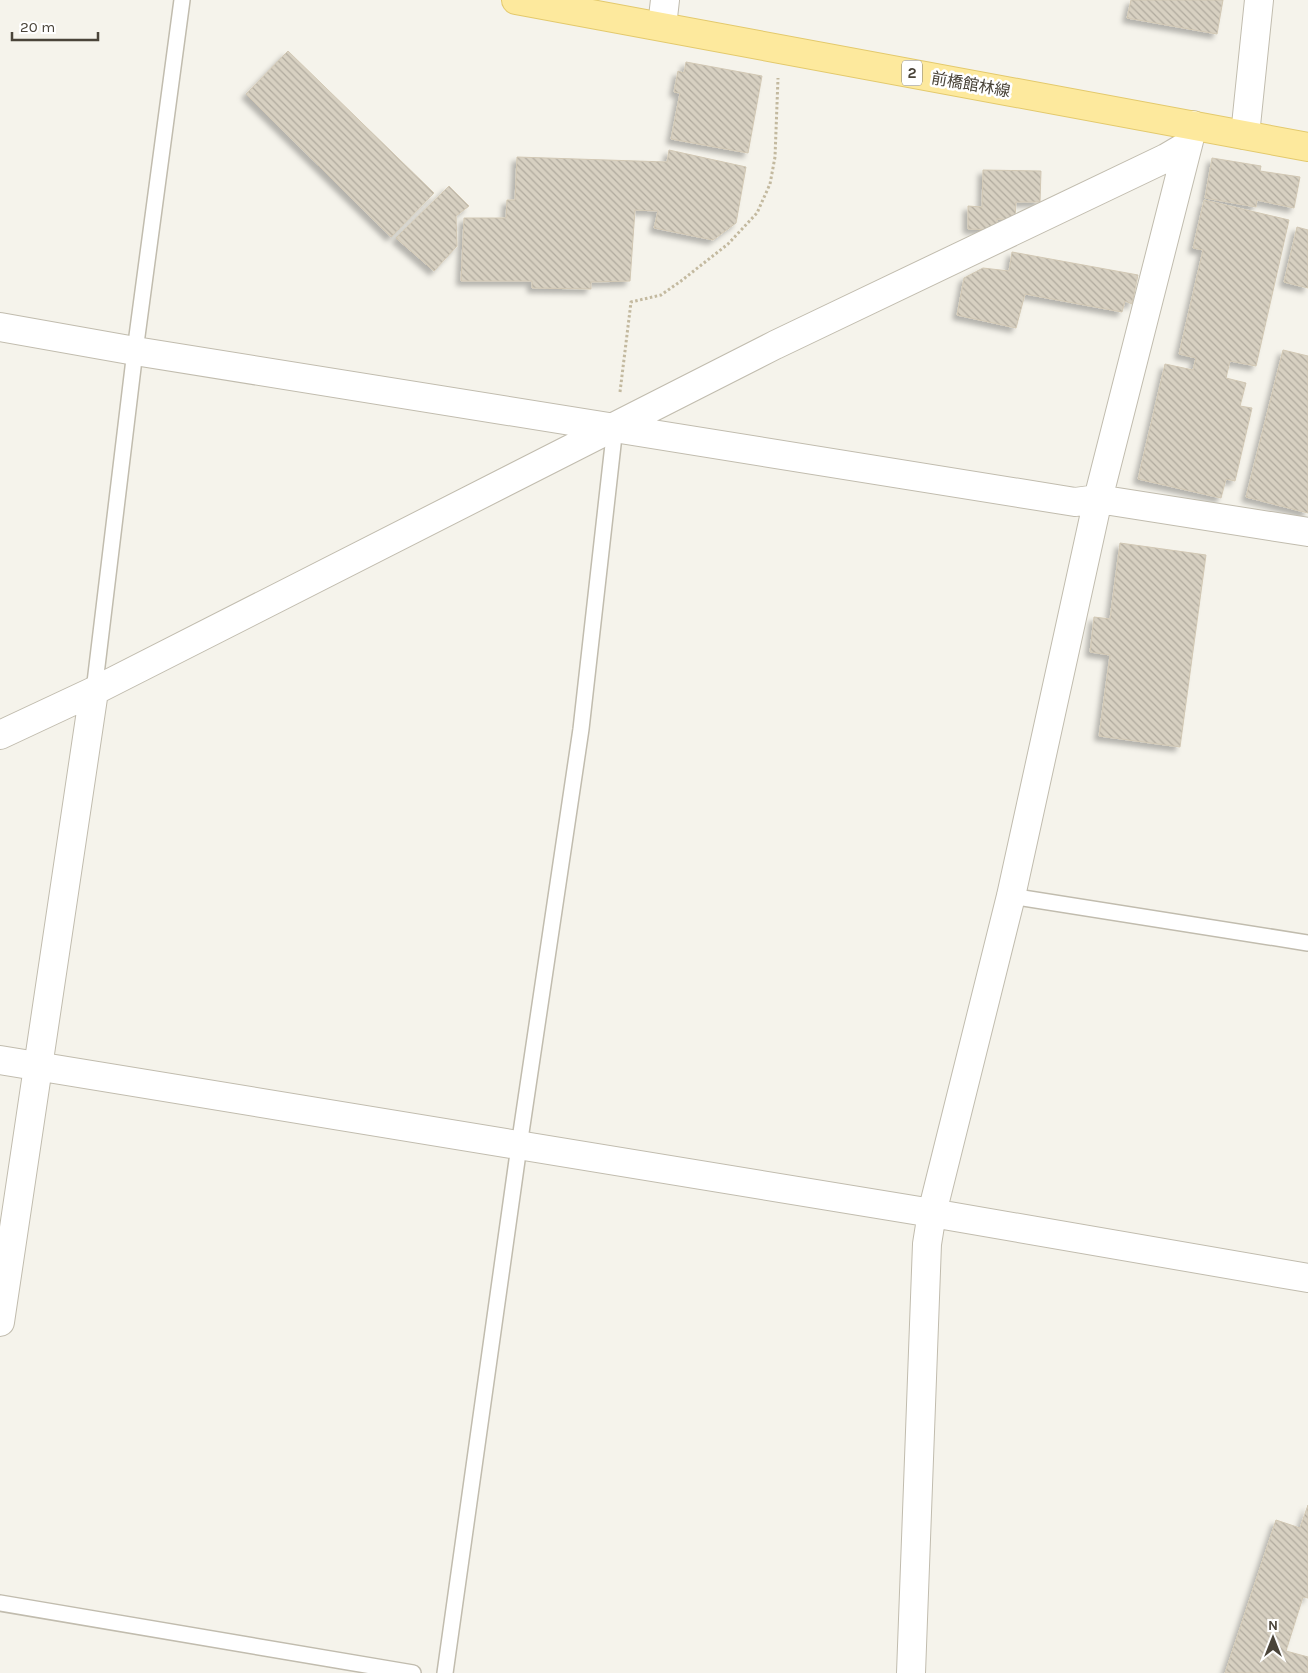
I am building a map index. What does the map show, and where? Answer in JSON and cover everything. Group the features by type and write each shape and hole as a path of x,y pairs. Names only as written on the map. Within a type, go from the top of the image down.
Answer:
{"main road":[{"name":"前橋館林線","path":"516,0 664,13 782,48 1190,135 1245,135 1308,147"}],"street":[{"path":"1245,135 1259,0"},
{"path":"0,735 94,690 775,345 1166,158 1190,135"},
{"path":"911,1673 927,1244 932,1213 1011,896 1098,499 1190,135"},
{"path":"0,327 135,352 615,427 1074,502 1098,499 1308,532"},
{"path":"0,1322 94,690"},
{"path":"0,1060 932,1213 1308,1278"}],"lane":[{"path":"94,690 135,352 182,0"},
{"path":"445,1673 519,1146 581,729 615,427"},
{"path":"1011,896 1308,943"},
{"path":"0,1603 413,1673"}],"path":[{"path":"615,427 631,302 661,295 728,244 757,212 770,184 775,157 777,95 782,48"}],"building":[{"path":"1131,0 1223,0 1217,34 1127,18"},
{"path":"288,51 434,193 391,237 246,94"},
{"path":"686,62 762,76 748,153 671,139 680,93 674,92 678,71 684,73"},
{"path":"669,150 746,167 736,223 713,240 654,228 658,211 635,210 630,281 591,282 591,289 532,288 532,281 461,281 464,218 506,218 507,200 515,200 517,157 667,162"},
{"path":"1212,158 1261,166 1260,171 1300,177 1294,208 1257,200 1256,207 1205,198"},
{"path":"983,170 1041,171 1040,202 1016,202 1015,220 997,219 997,230 968,229 968,206 982,207"},
{"path":"449,186 469,206 456,216 457,246 434,271 396,238"},
{"path":"1204,200 1289,220 1256,366 1230,361 1226,378 1246,383 1240,406 1252,408 1235,481 1226,479 1221,498 1138,479 1165,364 1193,370 1196,358 1179,354 1203,250 1193,248"},
{"path":"1297,227 1308,230 1308,288 1284,282"},
{"path":"1012,252 1138,275 1132,304 1125,301 1122,312 1025,294 1016,328 957,315 964,278 983,268 1009,271"},
{"path":"1283,350 1308,356 1308,513 1246,497"},
{"path":"1120,543 1206,555 1180,747 1099,736 1110,655 1090,652 1094,617 1110,619"},
{"path":"1308,1505 1308,1598 1303,1597 1286,1651 1308,1657 1308,1673 1225,1673 1276,1520 1300,1528"}]}
